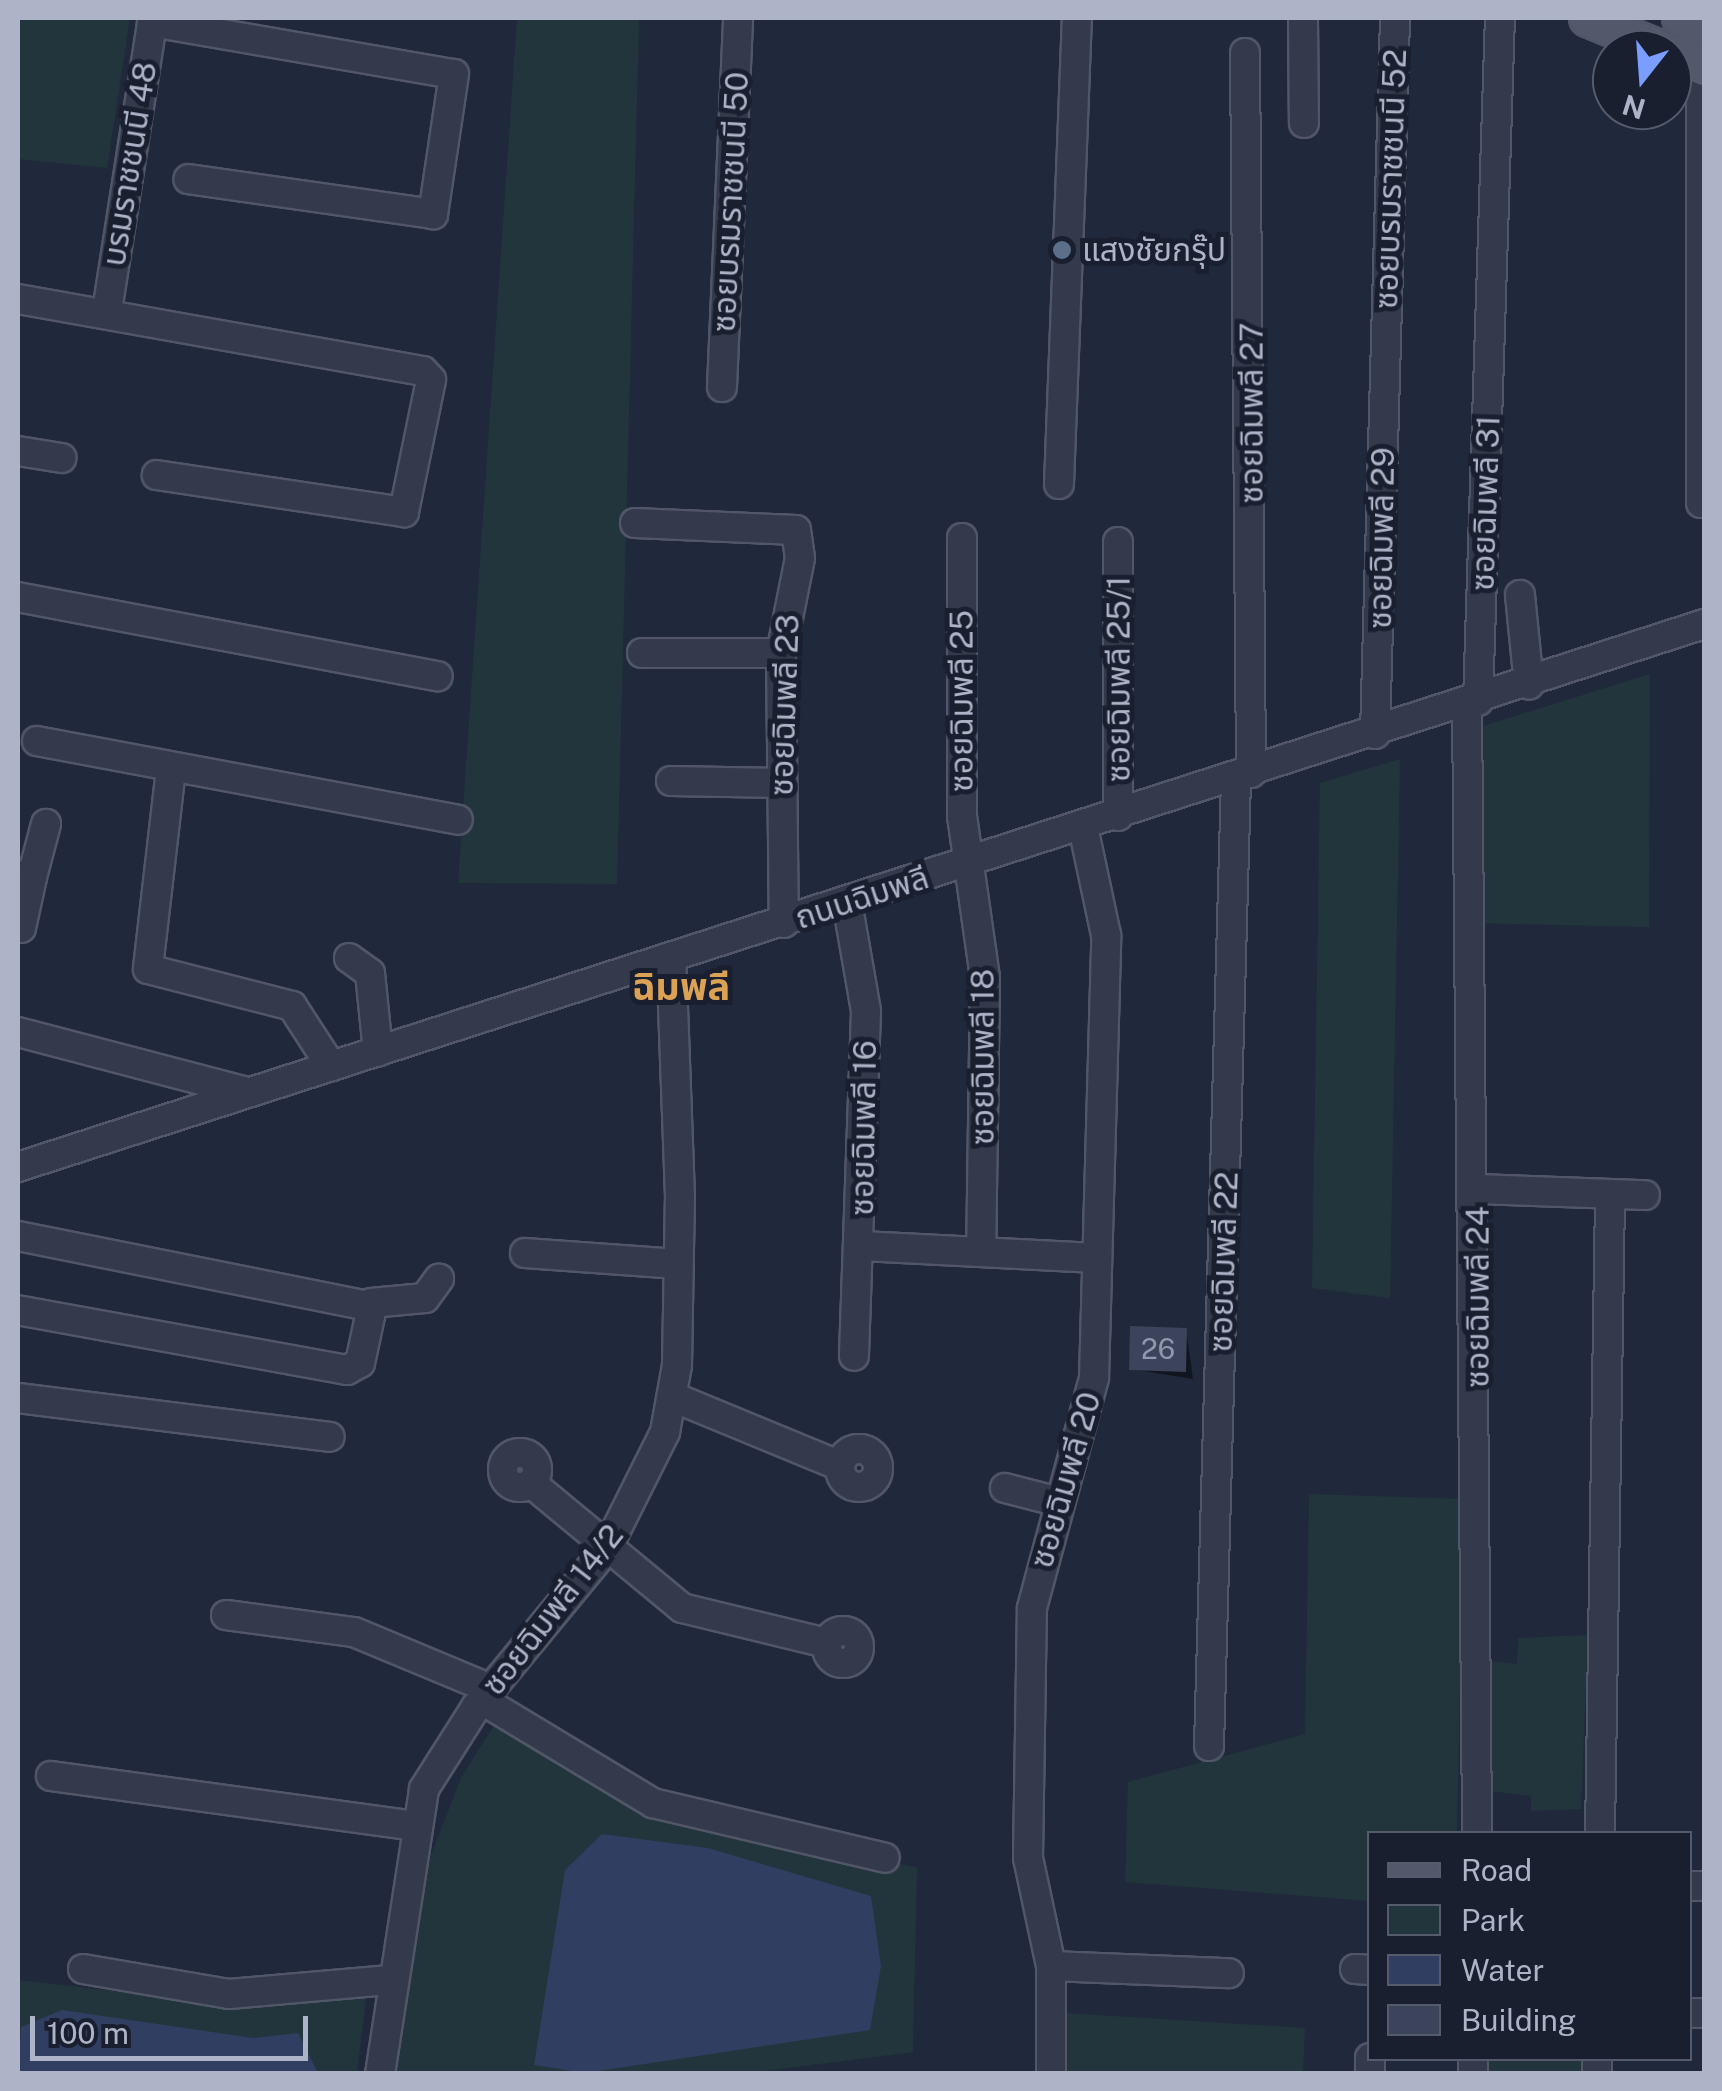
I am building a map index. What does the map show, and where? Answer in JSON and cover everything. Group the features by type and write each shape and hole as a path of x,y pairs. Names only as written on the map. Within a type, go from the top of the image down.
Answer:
{"main road":[{"path":"1587,18 1616,30"},
{"path":"1680,18 1704,28"}],"street":[{"name":"ซอยบรมราชชนนี 50","path":"722,386 738,18"},
{"path":"1058,484 1076,18"},
{"path":"1303,18 1304,122"},
{"name":"ซอยบรมราชชนนี 52","path":"1386,341 1395,18"},
{"name":"ซอยฉิมพลี 31","path":"1472,702 1493,306 1500,18"},
{"path":"152,20 444,68 457,86 433,214 188,179"},
{"name":"บรมราชชนนี 48","path":"108,311 152,20"},
{"name":"ซอยฉิมพลี 27","path":"1244,776 1245,53"},
{"path":"1693,62 1700,504"},
{"path":"18,298 108,311 422,371 431,380 404,512 157,475"},
{"name":"ซอยฉิมพลี 29","path":"1376,734 1386,341"},
{"path":"18,450 61,458"},
{"name":"ซอยฉิมพลี 23","path":"635,523 796,530 800,558 781,653 784,923"},
{"name":"ซอยฉิมพลี 25","path":"962,538 967,864"},
{"name":"ซอยฉิมพลี 25/1","path":"1118,542 1118,816"},
{"path":"1520,595 1529,685"},
{"path":"18,597 438,676"},
{"name":"ถนนฉิมพลี","path":"18,1167 1529,685 1704,624"},
{"path":"642,653 781,653"},
{"name":"ซอยฉิมพลี 24","path":"1472,702 1468,1174 1478,1189 1477,1831"},
{"path":"37,741 458,820"},
{"path":"171,769 148,969 292,1006 331,1066"},
{"name":"ซอยฉิมพลี 22","path":"1209,1746 1244,776"},
{"path":"672,781 782,783"},
{"path":"21,928 25,876 46,824"},
{"name":"ซอยฉิมพลี 20","path":"1051,2074 1051,1966 1028,1858 1032,1608 1094,1378 1106,936 1083,827"},
{"name":"ซอยฉิมพลี 18","path":"967,864 986,977 981,1252"},
{"name":"ซอยฉิมพลี 16","path":"847,902 865,986 861,1246 854,1356"},
{"name":"ซอยฉิมพลี 14/2","path":"380,2074 390,1980 414,1826 424,1789 486,1695 608,1548 650,1474 673,1397 680,1022 671,957"},
{"path":"349,958 370,973 378,1052"},
{"path":"18,1032 248,1093"},
{"path":"1478,1189 1645,1195"},
{"path":"1600,1831 1610,1195"},
{"path":"18,1236 371,1303 425,1298 439,1280"},
{"path":"861,1246 1098,1258"},
{"path":"525,1252 678,1264"},
{"path":"18,1310 347,1370 360,1364 371,1303"},
{"path":"673,1397 840,1466"},
{"path":"18,1398 330,1437"},
{"path":"531,1483 682,1608 826,1643"},
{"path":"1004,1488 1059,1502"},
{"path":"226,1615 354,1632 486,1695 653,1802 886,1858"},
{"path":"51,1776 414,1826"},
{"path":"1051,1966 1229,1973"},
{"path":"83,1969 229,1994 390,1980"}],"green space":[{"path":"18,18 130,18 107,168 18,159"},
{"path":"517,18 639,18 617,884 458,883"},
{"path":"1650,674 1649,927 1474,923 1480,727"},
{"path":"1400,759 1390,1298 1312,1288 1320,783"},
{"path":"1309,1494 1464,1499 1457,1831 1367,1831 1367,1901 1125,1882 1128,1782 1305,1734"},
{"path":"1588,1635 1581,1809 1531,1811 1531,1796 1489,1791 1488,1661 1517,1664 1518,1638"},
{"path":"498,1719 728,1834 917,1867 913,2052 749,2073 393,2074 431,1855 461,1778"},
{"path":"18,1980 226,2004 367,1991 357,2073 18,2074"},
{"path":"1065,2013 1305,2028 1303,2073 1063,2074"},
{"path":"1481,2061 1582,2061 1582,2073 1481,2074"}],"water":[{"path":"602,1834 708,1848 871,1896 881,1966 870,2030 585,2073 534,2065 565,1870"},
{"path":"62,2010 253,2038 298,2033 318,2073 18,2073 21,2027"}],"building":[{"path":"1130,1326 1187,1328 1186,1372 1129,1370"}],"place":[{"name":"แสงชัยกรุ๊ป","path":"1062,250"}],"district":[{"name":"ฉิมพลี","path":"681,987"}]}
